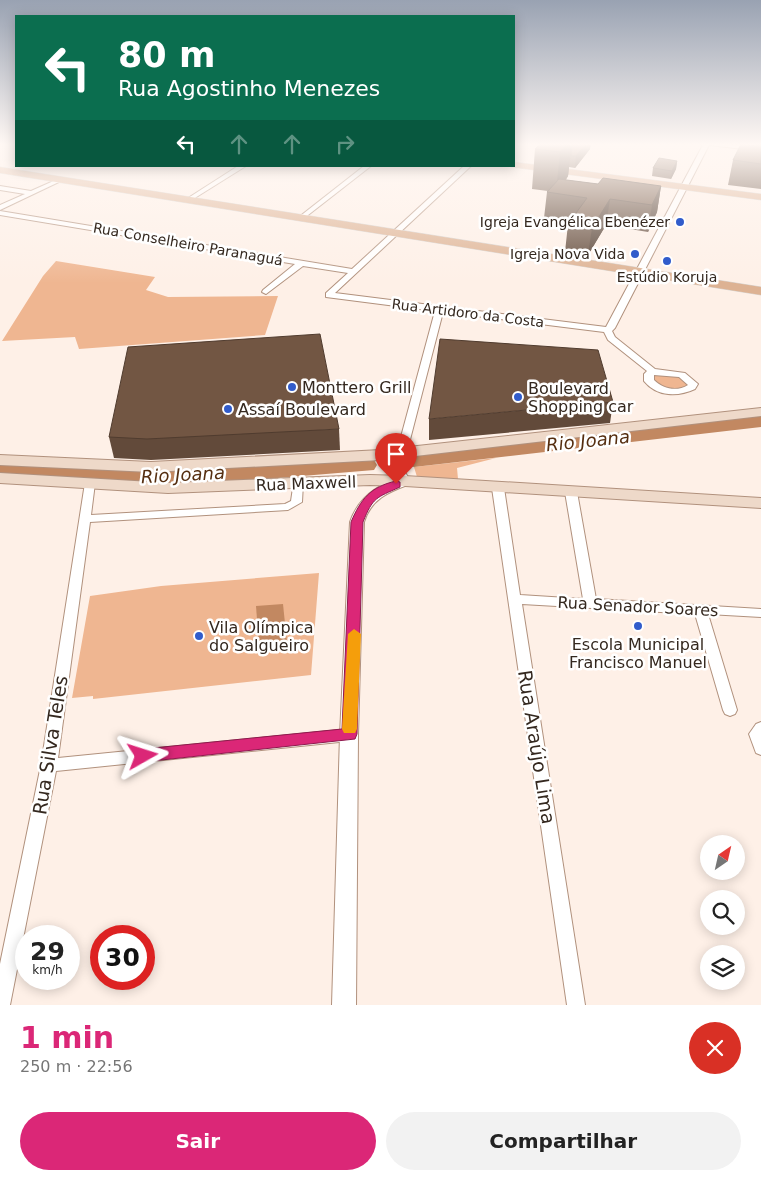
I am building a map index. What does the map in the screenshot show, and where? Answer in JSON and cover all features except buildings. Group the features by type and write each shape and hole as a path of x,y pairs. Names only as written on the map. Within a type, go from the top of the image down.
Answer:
{"main road":[{"path":"123,190 761,291"},
{"path":"723,190 761,195"},
{"path":"401,454 761,412"},
{"name":"Rua Maxwell","path":"0,460 151,467 401,454"},
{"name":"Rua Maxwell","path":"0,478 168,488 405,481 761,503"}],"street":[{"path":"12,190 32,193"},
{"path":"0,208 39,190"},
{"path":"188,200 204,190"},
{"path":"301,218 337,190"},
{"path":"355,272 442,190"},
{"path":"652,370 611,338 607,330 611,328 642,272 684,190"},
{"name":"Rua Conselheiro Paranaguá","path":"0,213 355,272"},
{"path":"266,292 301,263"},
{"name":"Rua Artidoro da Costa","path":"355,272 329,295 607,330"},
{"path":"344,1005 349,734 357,522 360,511 372,496 405,481 400,472 401,454 439,310"},
{"name":"Rua Silva Teles","path":"1,1005 49,765 90,483"},
{"path":"84,519 288,507 296,502 298,483"},
{"name":"Rua Araújo Lima","path":"498,488 576,1005"},
{"path":"571,492 590,603"},
{"name":"Rua Senador Soares","path":"514,599 761,613"},
{"path":"700,609 730,710"},
{"path":"761,728 756,734 761,749"},
{"path":"49,765 349,734"},
{"path":"576,1005 582,1005"}],"shaded area":[{"path":"56,261 155,277 146,290 168,297 278,296 265,335 79,349 75,337 2,341 43,276"},
{"path":"655,372 687,378 688,387 669,391 653,383 652,375"},
{"path":"496,458 457,468 458,479 417,477 414,467"},
{"name":"Vila Olímpica do Salgueiro","path":"319,573 311,675 93,699 93,696 72,698 90,596 161,586"},
{"path":"283,604 287,643 259,646 256,606"}],"waterway":[{"name":"Rio Joana","path":"414,460 761,421"},
{"name":"Rio Joana","path":"0,470 149,478 229,475 366,465"}],"slow traffic":[{"path":"350,729 354,634"}],"place":[{"name":"Igreja Evangélica Ebenézer","path":"680,222"},
{"name":"Igreja Nova Vida","path":"635,254"},
{"name":"Estúdio Koruja","path":"667,261"},
{"name":"Monttero Grill","path":"292,387"},
{"name":"Boulevard Shopping car","path":"518,397"},
{"name":"Assaí Boulevard","path":"228,409"},
{"name":"Escola Municipal Francisco Manuel","path":"638,626"},
{"name":"Vila Olímpica do Salgueiro","path":"199,636"}],"route":[{"path":"143,756 349,734 356,607 357,522 365,502 372,496 396,484"}]}
